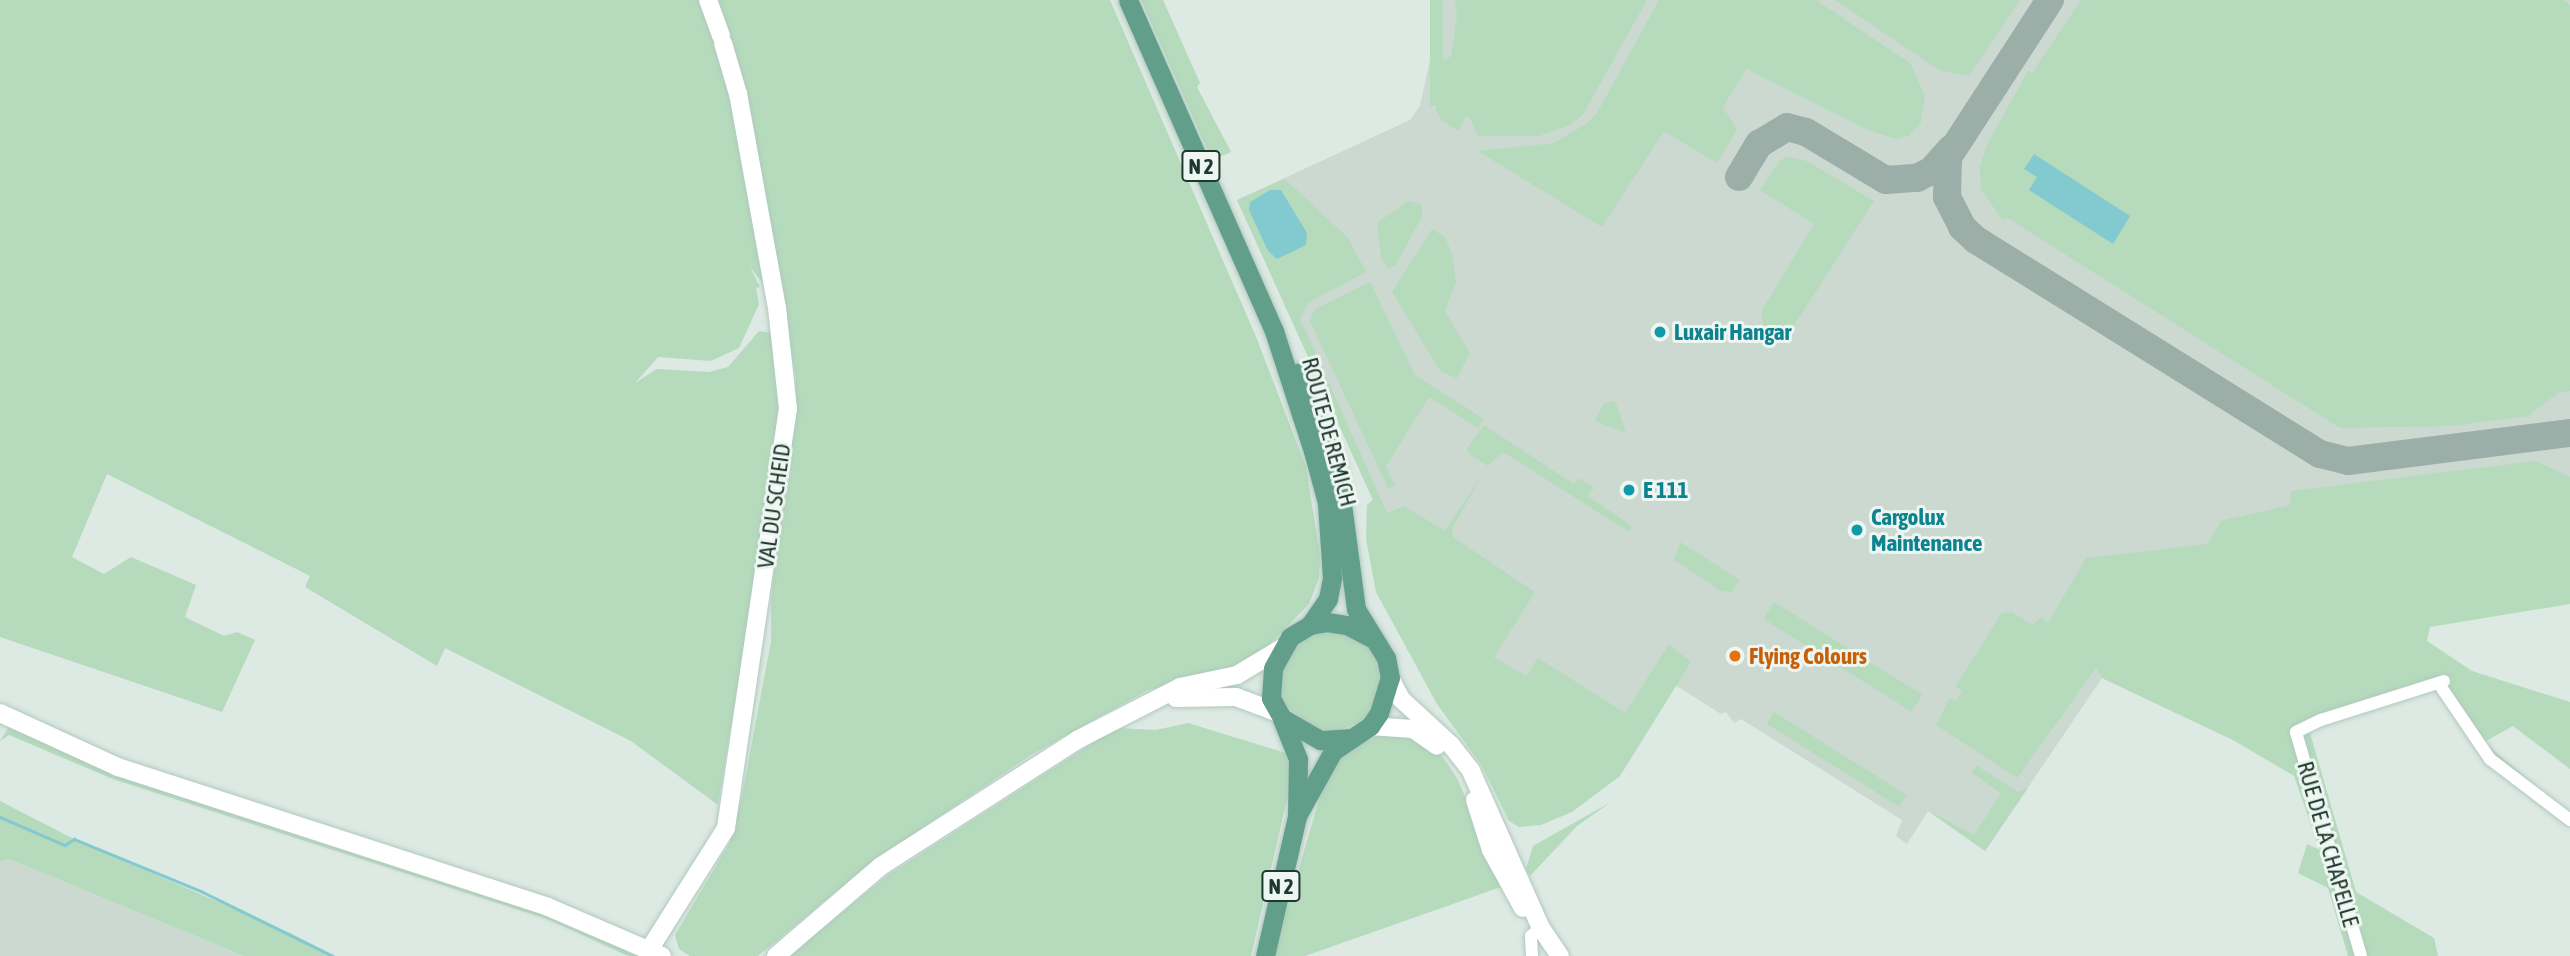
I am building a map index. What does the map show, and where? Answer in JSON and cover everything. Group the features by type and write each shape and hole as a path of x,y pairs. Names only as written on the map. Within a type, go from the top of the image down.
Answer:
{"main road":[{"name":"VAL DU SCHEID","path":"656,954 726,828 788,408 777,308 738,94 708,0"},
{"name":"ROUTE DE REMICH","path":"1128,0 1274,331 1305,385 1337,467 1352,548 1356,609 1375,640"},
{"name":"ROUTE DE REMICH","path":"1274,331 1326,503 1332,578 1328,600 1310,625"},
{"path":"776,956 881,866 1077,740 1180,687 1237,675 1280,649 1310,625 1327,622 1347,625 1375,640 1386,658 1390,678 1401,699 1451,744 1471,771 1506,841 1542,928"},
{"path":"1279,715 1270,685 1280,649"},
{"path":"1152,701 1205,694 1236,697 1279,715 1320,740 1351,737 1370,726 1387,699 1390,678"},
{"path":"0,713 118,766 438,868 604,928 656,954"},
{"name":"N 2","path":"1265,956 1297,816 1298,760 1279,715"},
{"path":"1370,726 1413,729 1455,764 1479,798 1493,835 1506,841"},
{"name":"N 2","path":"1297,816 1332,751 1351,737"},
{"path":"1455,764 1474,799 1504,878 1560,956"},
{"path":"767,956 800,933"}],"street":[{"name":"RUE DE LA CHAPELLE","path":"2361,956 2296,732 2320,720 2442,682 2490,759 2570,820"},
{"path":"1532,956 1531,936 1542,928"}],"shaded area":[{"path":"1443,0 2570,0 2570,599 2420,624 2233,740 2102,678 1985,851 1928,811 1907,844 1896,836 1902,820 1741,719 1734,723 1726,712 1721,714 1672,683 1581,791 1367,505 1373,500 1237,200 1410,120 1420,106"},
{"path":"9,859 244,956 0,956 0,862"}],"green space":[{"path":"0,0 702,0 722,55 765,286 750,267 760,287 756,288 759,304 739,348 711,361 658,357 635,383 657,369 709,372 728,367 759,331 772,333 782,413 718,805 631,741 445,648 437,666 305,587 310,576 107,474 72,557 104,574 131,557 196,585 185,617 224,636 237,632 255,640 222,712 0,637"},
{"path":"718,0 1110,0 1257,339 1306,467 1320,555 1319,578 1309,604 1257,657 1246,664 1148,690 1031,755 876,859 758,956 690,956 679,949 675,935 729,844 741,801 771,641 771,599 796,379 745,93"},
{"path":"1141,0 1163,0 1200,83 1197,87 1231,152 1212,160"},
{"path":"1430,0 1443,0 1443,106 1430,106"},
{"path":"1455,0 1647,0 1582,116 1568,126 1539,136 1478,136 1470,118 1465,117 1459,131 1442,121 1436,110 1443,62 1451,56 1457,17"},
{"path":"1659,0 1816,0 1910,63 1925,96 1921,122 1909,136 1896,139 1868,130 1746,69 1723,107 1737,130 1717,163 1664,131 1602,227 1478,151 1554,143 1586,124 1597,113"},
{"path":"1835,0 2020,0 1969,76 1939,70"},
{"path":"2081,0 2563,0 2570,5 2570,391 2558,393 2528,416 2450,426 2340,428 2006,217 2003,221 1981,189 1980,166 1987,145 2028,71 2032,73"},
{"path":"1788,157 1807,161 1874,201 1788,335 1779,339 1764,330 1761,312 1814,224 1760,190 1780,160"},
{"path":"1285,179 1348,238 1366,272 1309,302 1300,318 1387,513 1404,506 1445,531 1482,475 1452,529 1453,537 1535,592 1494,657 1526,676 1538,658 1625,713 1669,644 1691,662 1620,776 1572,812 1541,825 1519,827 1509,821 1482,766 1437,704 1376,592 1366,539 1367,505 1373,500 1237,200"},
{"path":"1408,201 1422,204 1422,216 1396,265 1388,269 1381,257 1377,223"},
{"path":"1432,229 1445,237 1452,254 1456,281 1445,311 1470,353 1457,378 1441,372 1392,292"},
{"path":"1370,282 1415,375 1484,419 1478,428 1429,397 1386,466 1395,486 1388,488 1310,321 1314,310"},
{"path":"1613,401 1626,433 1595,421 1603,404"},
{"path":"1484,425 1574,484 1578,478 1594,488 1588,496 1632,526 1629,532 1503,452 1488,466 1469,454 1467,448"},
{"path":"2536,461 2570,477 2570,604 2430,627 2427,641 2472,671 2570,702 2570,769 2513,726 2484,742 2546,795 2492,757 2449,692 2429,682 2306,719 2356,892 2434,938 2438,956 2348,956 2328,888 2298,873 2307,844 2320,850 2294,776 2233,740 2102,678 2096,668 2017,778 1936,725 1950,698 1956,701 1962,692 1956,686 2001,614 2012,612 2033,625 2041,617 2048,623 2086,558 2207,544 2221,521 2290,505 2291,491"},
{"path":"1680,542 1740,580 1732,592 1721,591 1674,560"},
{"path":"1774,602 1922,695 1912,712 1763,619"},
{"path":"1319,627 1364,639 1380,666 1382,682 1372,711 1360,722 1331,733 1316,730 1280,701 1281,673 1295,648"},
{"path":"1774,712 1906,795 1899,807 1767,724"},
{"path":"1188,723 1292,755 1294,769 1251,956 788,956 888,875 1116,728 1156,730"},
{"path":"17,726 598,931 643,956 628,956 550,920 113,779 9,735 0,741 9,727"},
{"path":"1390,730 1411,734 1440,753 1457,778 1504,886 1305,956 1273,956 1327,773 1343,752"},
{"path":"1976,765 2018,792 2028,788 1985,851 1927,810 1974,835 2001,793 1972,773"},
{"path":"0,801 74,839 290,933 333,956 244,956 9,859 0,862"},
{"path":"1611,802 1577,826 1530,876 1526,869 1533,846"}],"water":[{"path":"2034,154 2130,216 2113,244 2029,190 2037,177 2024,169"},
{"path":"1270,190 1281,190 1307,233 1306,245 1277,259 1268,251 1249,210 1250,202"}],"waterway":[{"path":"0,817 65,845 74,839 203,892 333,956"}],"taxiway":[{"path":"2050,0 1948,157 1947,197 1962,227 1976,240 2320,454 2348,461 2570,433"},
{"path":"1739,177 1759,144 1787,127 1806,132 1886,180 1917,178 1931,171 1951,149"}],"place":[{"name":"Luxair Hangar","path":"1660,332"},
{"name":"E 111","path":"1629,490"},
{"name":"Cargolux Maintenance","path":"1857,530"},
{"name":"Flying Colours","path":"1735,656"}]}
